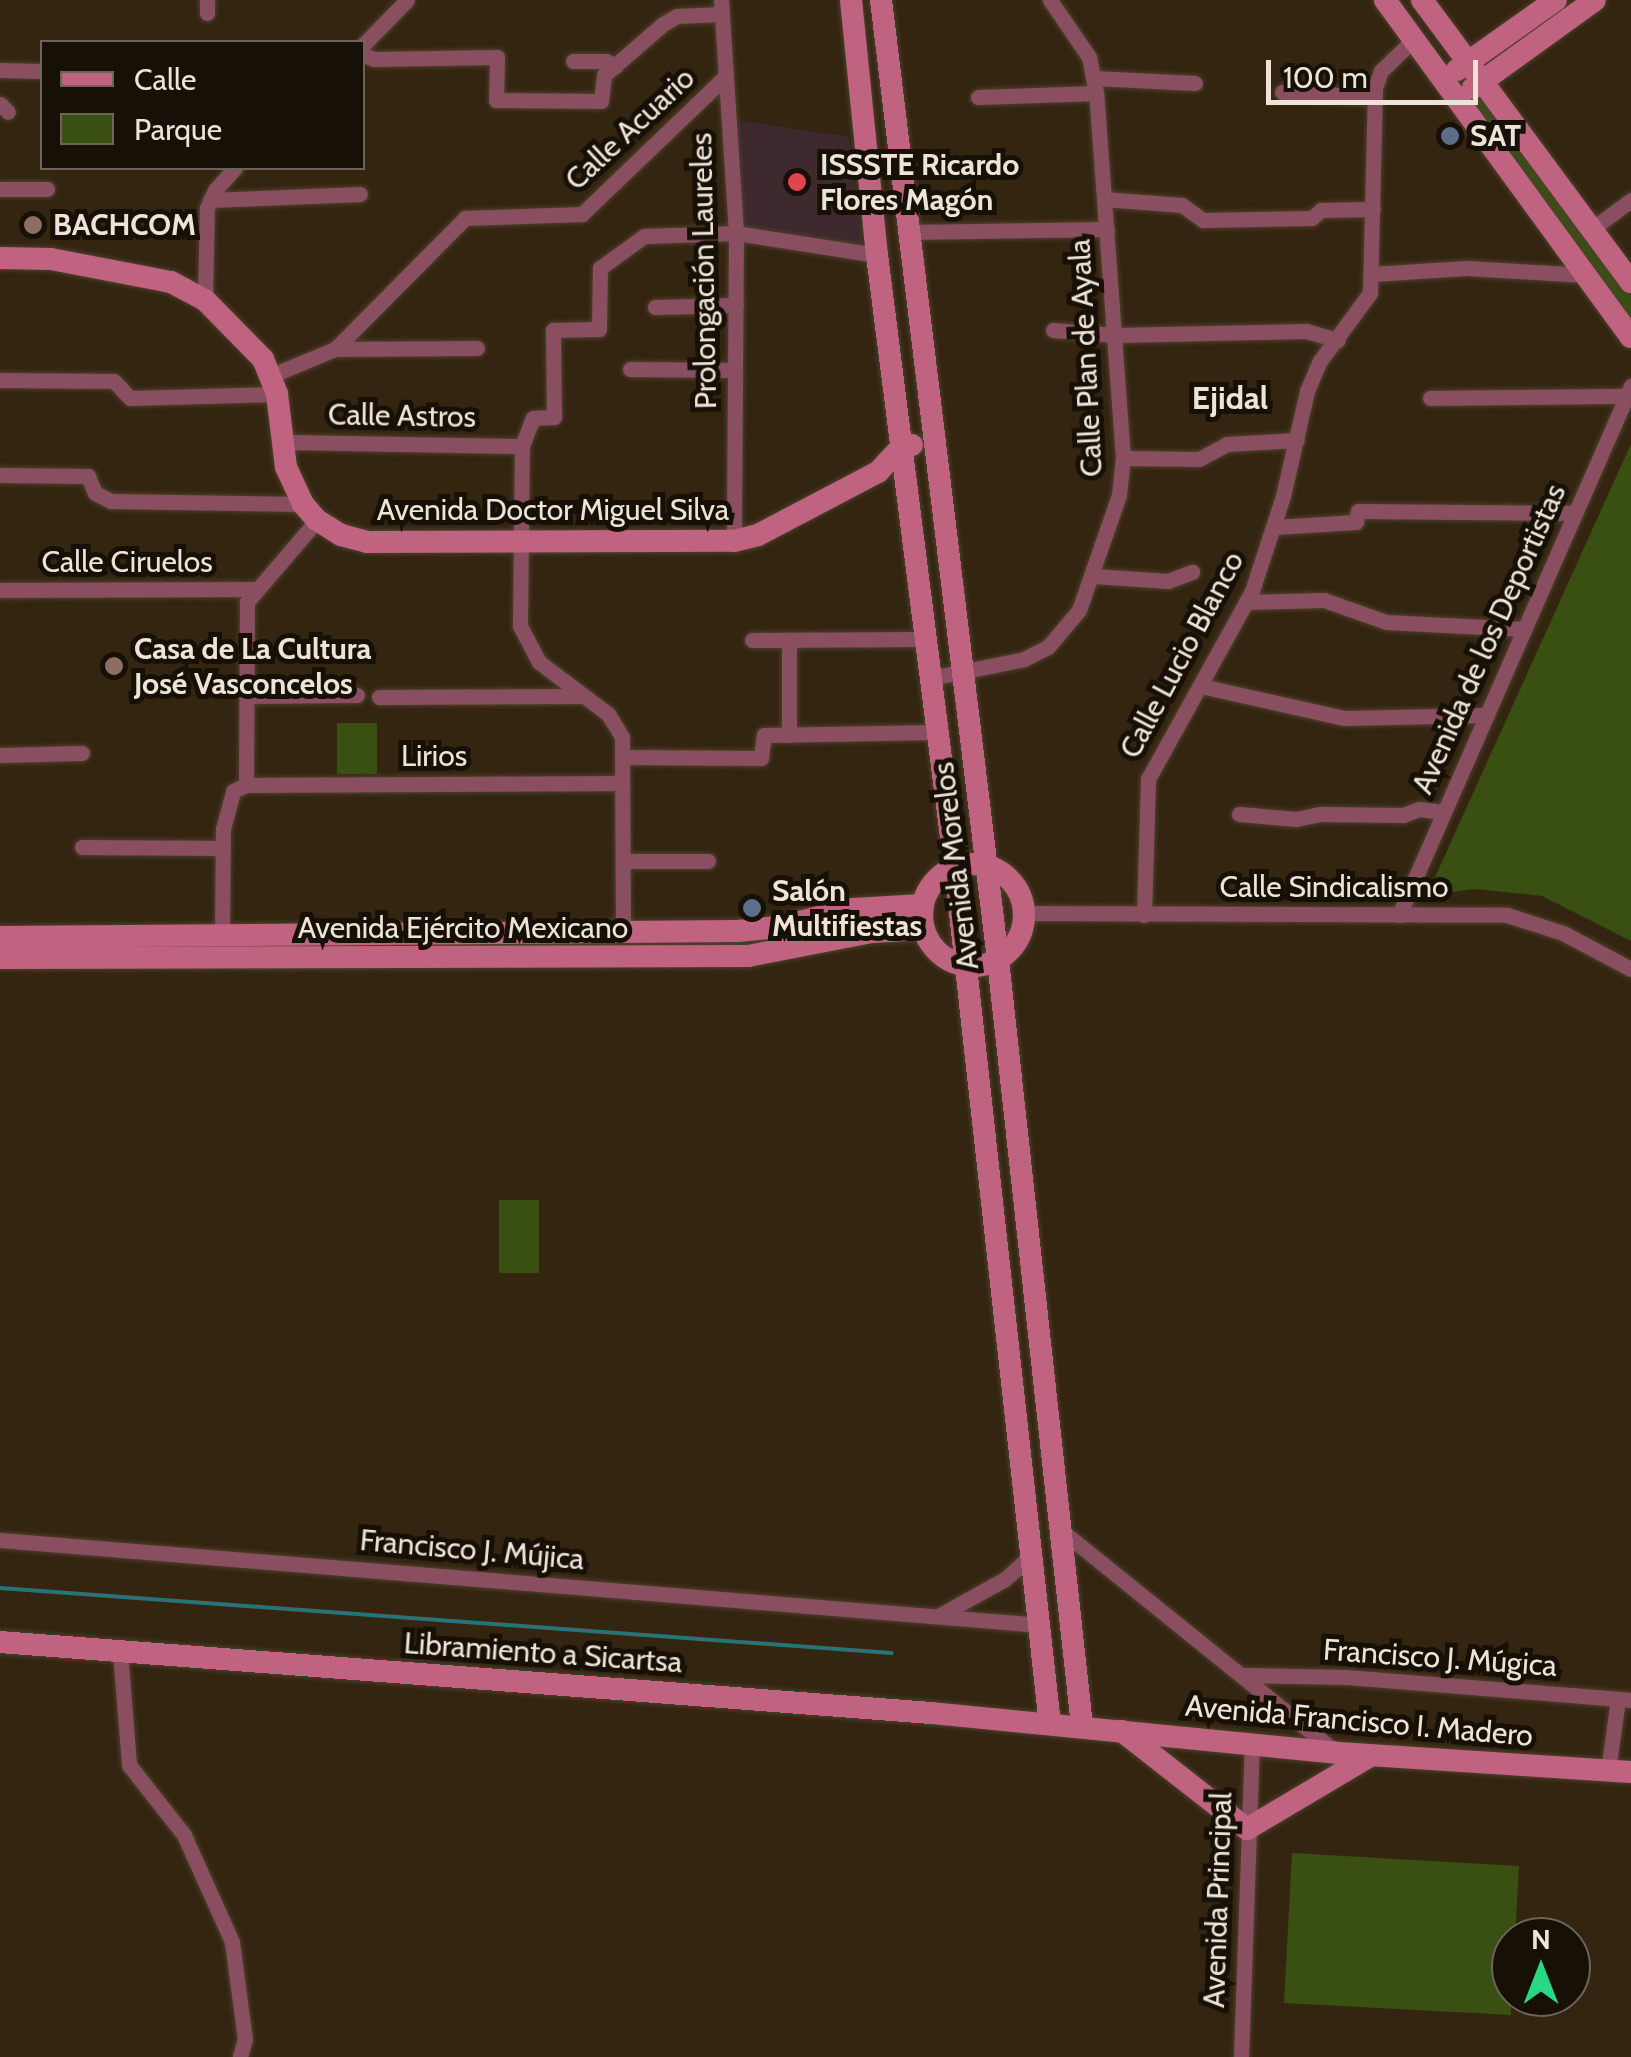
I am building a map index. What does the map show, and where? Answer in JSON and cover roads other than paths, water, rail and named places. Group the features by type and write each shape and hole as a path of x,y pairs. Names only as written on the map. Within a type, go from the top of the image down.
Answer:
{"main road":[{"name":"Avenida Morelos","path":"852,0 876,255 955,868 1050,1724"},
{"name":"Avenida Morelos","path":"881,0 998,960 1082,1726"},
{"path":"1385,0 1631,337"},
{"path":"1422,0 1631,282"},
{"path":"1451,89 1468,62 1556,0"},
{"path":"1451,89 1483,81 1595,0"},
{"path":"0,258 50,259 171,282 204,300 252,343 274,385 291,484 310,512"},
{"path":"902,446 935,442"},
{"name":"Avenida Doctor Miguel Silva","path":"310,512 341,535 367,542 734,541 758,536 878,472 902,446"},
{"path":"984,866 1012,882 1024,913 1018,940 998,960 963,965 938,952 924,929 923,905 931,886 955,868 984,866"},
{"name":"Avenida Ejército Mexicano","path":"0,958 222,934 760,929 853,910 923,905"},
{"path":"760,929 762,954"},
{"name":"Avenida Ejército Mexicano","path":"0,937 81,947 426,958 707,956 762,954 872,932 924,929"},
{"path":"707,931 707,956"},
{"path":"426,934 426,958"},
{"path":"1010,1365 1044,1362"},
{"name":"Libramiento a Sicartsa","path":"0,1642 1082,1726"},
{"name":"Avenida Francisco I. Madero","path":"1082,1726 1338,1754 1620,1771"},
{"path":"1120,1730 1247,1828 1370,1756"}],"street":[{"path":"365,43 406,0"},
{"name":"Calle Plan de Ayala","path":"932,678 1024,659 1048,647 1079,610 1119,495 1123,458 1095,85 1077,35 1050,0"},
{"path":"365,55 374,59 496,58 496,100 601,101 604,74 677,16 721,7"},
{"name":"Prolongación Laureles","path":"721,7 736,233 734,541"},
{"name":"Calle Lucio Blanco","path":"1144,915 1148,779 1246,602 1275,526 1307,391 1320,361 1370,293 1374,97 1380,71 1414,39"},
{"path":"573,61 606,61 616,66"},
{"path":"0,70 40,71"},
{"name":"Calle Acuario","path":"274,385 335,350 465,218 582,214 726,77"},
{"path":"978,97 1095,85 1195,84"},
{"path":"1282,92 1374,97"},
{"path":"204,300 210,200 233,170"},
{"path":"0,189 46,189"},
{"path":"210,200 360,194"},
{"path":"1104,199 1182,205 1203,220 1312,218 1321,210 1374,210"},
{"path":"1592,229 1631,200"},
{"path":"910,232 1107,229"},
{"path":"623,932 622,758 615,722 539,662 524,640 518,602 522,446 532,418 554,417 552,330 599,330 600,268 644,236 736,233 876,255"},
{"path":"1372,274 1466,268 1586,275"},
{"path":"655,307 736,305"},
{"path":"1053,330 1115,335 1306,331 1338,340"},
{"path":"335,350 477,348"},
{"path":"630,369 736,370"},
{"path":"0,380 114,381 130,398 274,385"},
{"path":"1430,398 1629,391"},
{"name":"Avenida de los Deportistas","path":"1399,915 1629,391"},
{"path":"1123,458 1198,459 1227,444 1297,440"},
{"name":"Calle Astros","path":"281,442 522,446"},
{"path":"0,475 88,476 95,494 111,501 310,512"},
{"path":"222,934 223,848 233,791 246,785 246,609 254,590 310,512"},
{"path":"1275,526 1356,522 1358,512 1575,513"},
{"path":"1094,576 1168,581 1192,572"},
{"name":"Calle Ciruelos","path":"0,590 254,590"},
{"path":"1246,602 1324,600 1386,622 1524,629"},
{"path":"752,640 926,639"},
{"path":"789,640 789,735"},
{"path":"1200,686 1344,718 1487,715"},
{"path":"246,696 357,696"},
{"path":"379,696 582,696"},
{"path":"622,758 761,758 764,735 938,732"},
{"path":"0,755 82,754"},
{"name":"Lirios","path":"246,785 622,783"},
{"path":"1239,814 1296,818 1320,814 1403,814 1419,809 1443,812"},
{"path":"82,847 223,848"},
{"path":"622,861 708,861"},
{"name":"Calle Sindicalismo","path":"1024,913 1506,914 1563,933 1631,969"},
{"path":"1062,1531 1338,1754"},
{"name":"Francisco J. Mújica","path":"0,1540 1040,1626"},
{"path":"940,1615 1005,1579 1032,1555"},
{"path":"120,1652 130,1765 184,1835 232,1942 245,2039 240,2057"},
{"name":"Francisco J. Múgica","path":"1245,1676 1346,1677 1624,1699"},
{"path":"1620,1771 1624,1699"},
{"name":"Avenida Principal","path":"1240,2057 1252,1744"}],"waterway":[{"path":"0,1588 892,1653"}],"place":[{"name":"SAT","path":"1450,136"},
{"name":"ISSSTE Ricardo Flores Magón","path":"797,182"},
{"name":"BACHCOM","path":"33,225"},
{"name":"Casa de La Cultura José Vasconcelos","path":"114,666"},
{"name":"Salón Multifiestas","path":"752,908"}],"district":[{"name":"Ejidal","path":"1230,398"}]}
